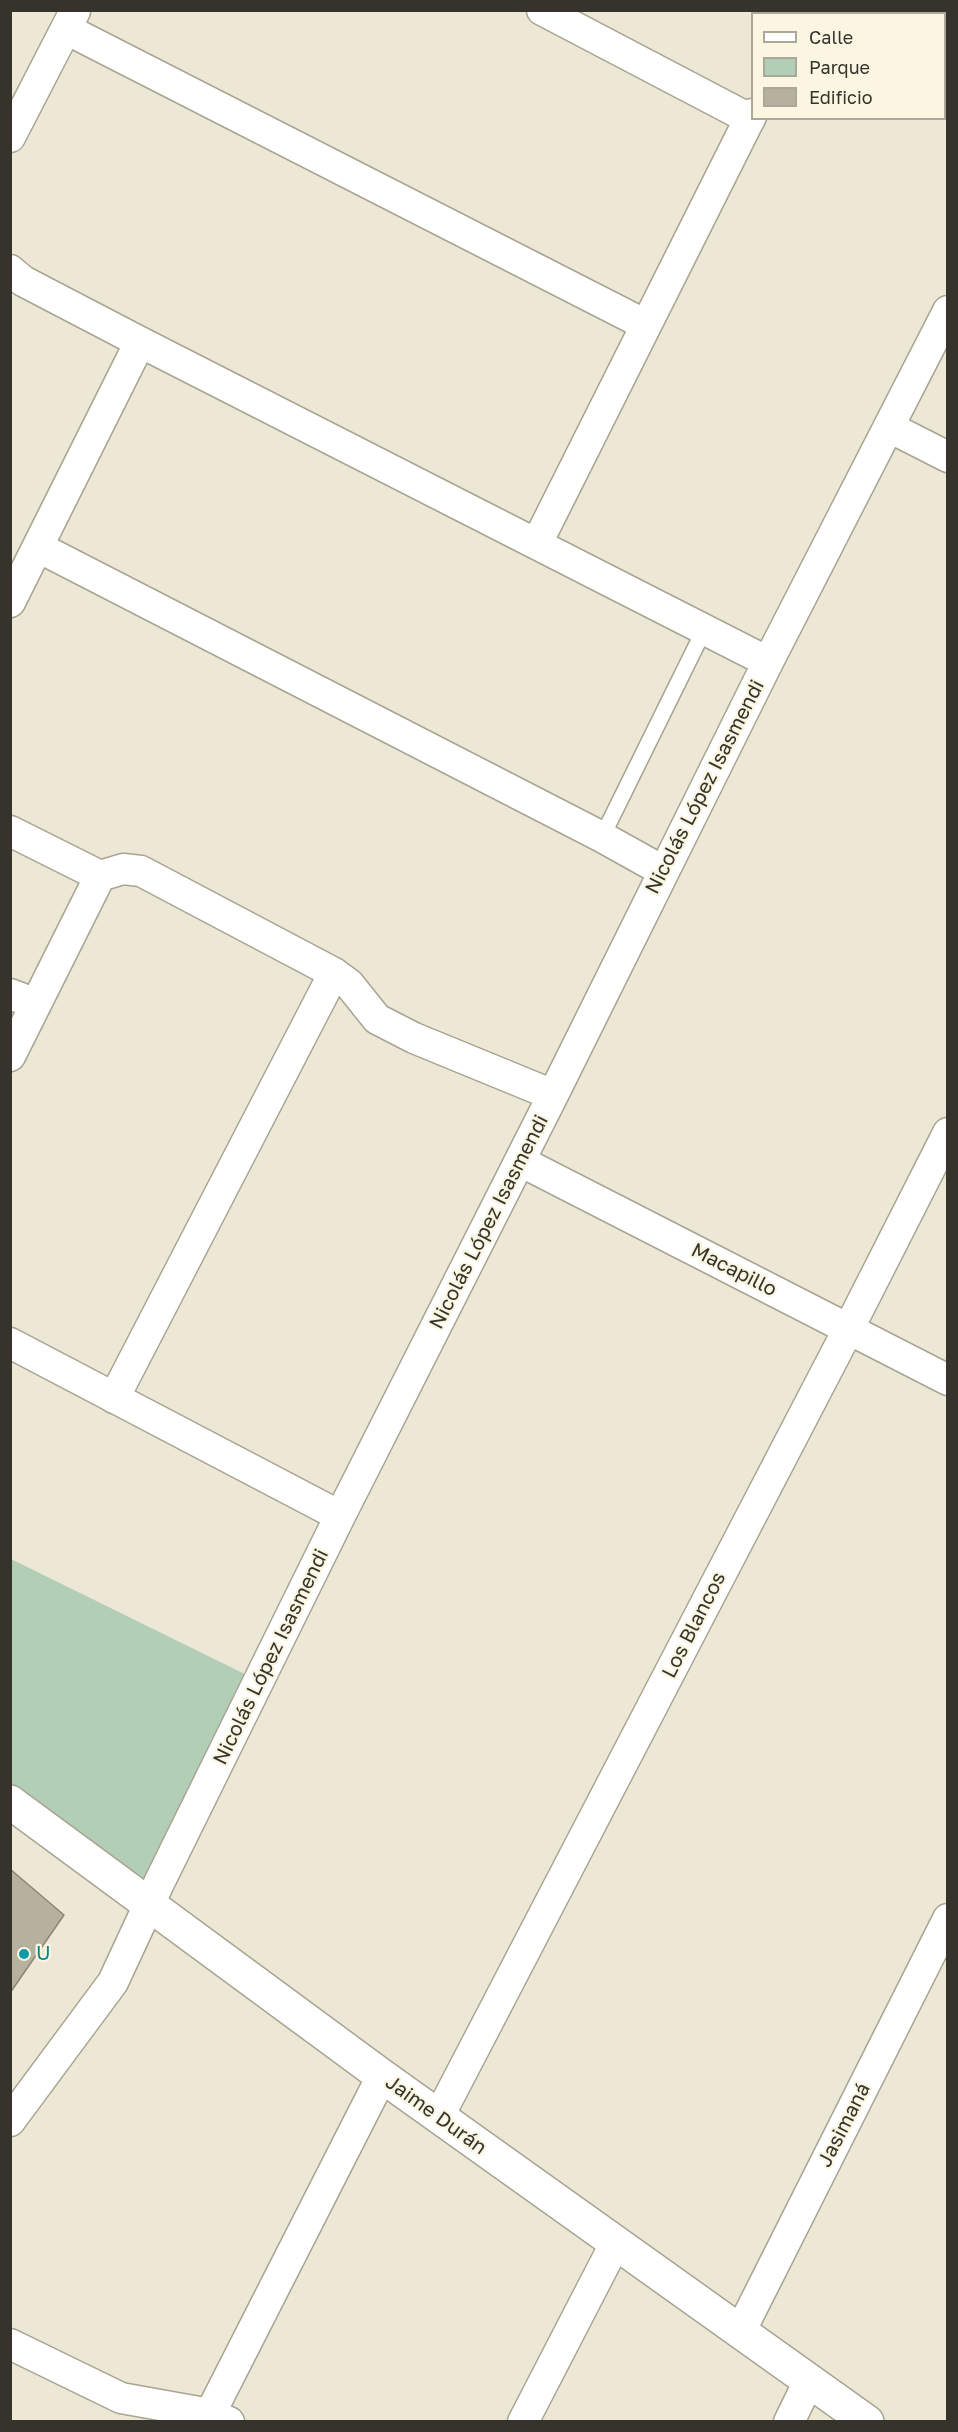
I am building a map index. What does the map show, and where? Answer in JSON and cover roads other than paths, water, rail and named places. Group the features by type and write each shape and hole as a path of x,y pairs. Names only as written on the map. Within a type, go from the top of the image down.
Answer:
{"street":[{"path":"537,543 751,117 542,10"},
{"path":"10,137 70,20 645,325"},
{"path":"10,270 23,281 140,342 768,662"},
{"name":"Nicolás López Isasmendi","path":"10,2121 113,1982 149,1903 340,1516 520,1161 768,662 948,311"},
{"path":"10,602 140,342"},
{"path":"889,427 948,457"},
{"path":"38,547 602,837 663,871"},
{"path":"10,831 100,876"},
{"path":"10,1056 23,999 100,876 123,869 141,871 334,973 349,984 377,1019 414,1038 553,1095"},
{"path":"114,1398 334,973"},
{"name":"Los Blancos","path":"439,2116 948,1133"},
{"name":"Macapillo","path":"520,1161 948,1380"},
{"path":"10,1343 340,1516"},
{"name":"Jaime Durán","path":"10,1802 382,2076 615,2244 741,2330 867,2421"},
{"name":"Jasimaná","path":"741,2330 948,1919"},
{"path":"10,2344 115,2410 219,2418 382,2076"},
{"path":"523,2421 615,2244"},
{"path":"789,2421 809,2381"}],"lane":[{"path":"602,837 705,628"}],"place":[{"name":"U","path":"24,1954"}]}
